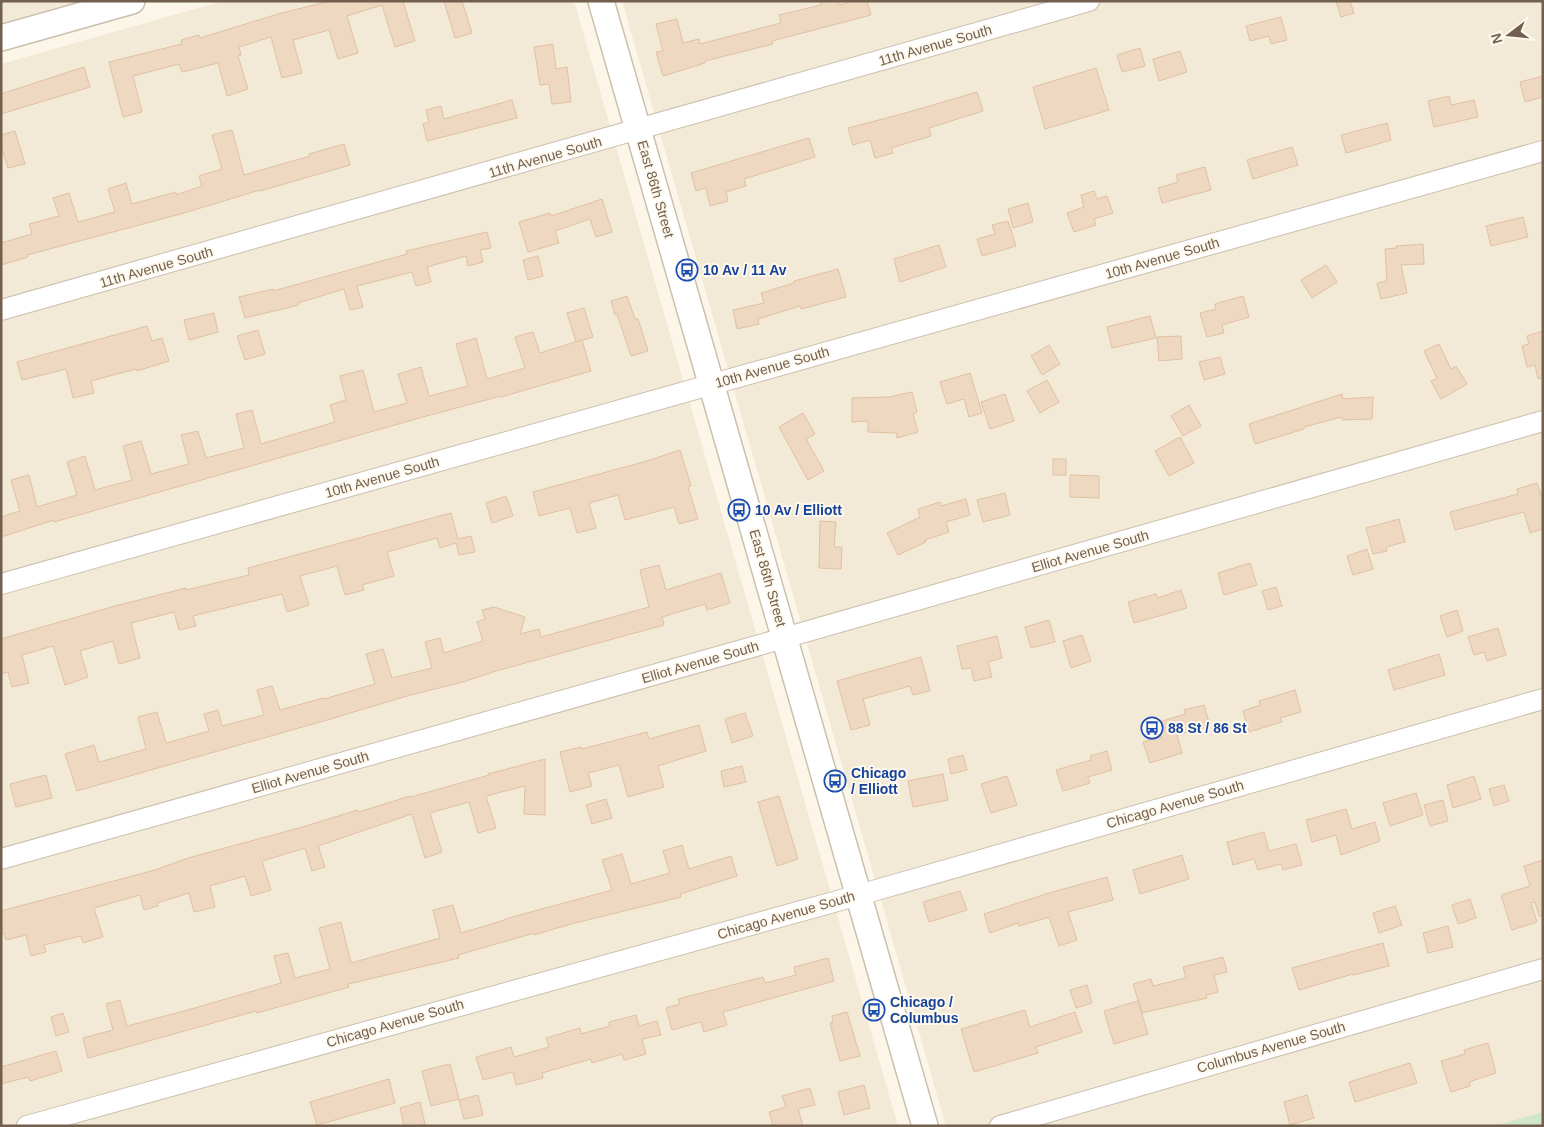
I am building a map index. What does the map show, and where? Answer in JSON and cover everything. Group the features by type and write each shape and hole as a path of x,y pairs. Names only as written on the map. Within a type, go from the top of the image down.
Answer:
{"street":[{"path":"1,38 132,1"},
{"name":"East 86th Street","path":"601,1 925,1126"},
{"name":"11th Avenue South","path":"1,310 1089,1"},
{"name":"10th Avenue South","path":"1,584 1543,151"},
{"name":"Elliot Avenue South","path":"1,859 786,638 1543,421"},
{"name":"Chicago Avenue South","path":"27,1126 859,895 1543,699"},
{"name":"Columbus Avenue South","path":"1000,1126 1543,969"}],"shaded area":[{"path":"1,1 81,1 1,24"},
{"path":"223,1 574,1 898,1126 1,1126 1,64"},
{"path":"622,1 1543,1 1543,1112 1494,1126 946,1126"}],"green space":[{"path":"1543,1112 1543,1126 1494,1126"}],"building":[{"path":"330,1 403,1 415,41 395,47 382,5 347,16 358,53 338,59 329,30 293,40 302,73 282,78 271,37 239,47 241,55 238,56 248,89 227,96 218,63 182,72 179,64 133,76 142,112 123,117 109,62 182,44 181,40 199,35 200,38 278,14"},
{"path":"444,1 462,1 472,33 455,38"},
{"path":"820,1 838,1 839,5 853,1 867,1 871,15 772,41 773,44 705,61 705,63 663,76 656,52 663,51 656,24 677,19 683,43 699,39 700,44 781,23 779,15 821,5"},
{"path":"1336,1 1350,1 1354,13 1341,17"},
{"path":"1281,17 1287,40 1271,44 1269,36 1250,41 1246,26"},
{"path":"553,44 556,69 567,67 571,102 552,104 549,84 540,85 534,47"},
{"path":"1140,48 1145,66 1122,72 1117,55"},
{"path":"1180,51 1187,72 1159,81 1153,59"},
{"path":"84,67 90,87 1,114 1,94"},
{"path":"1096,68 1109,110 1045,129 1033,87"},
{"path":"1543,76 1543,97 1525,102 1520,82"},
{"path":"977,92 983,111 929,128 931,136 891,148 893,153 875,158 870,140 853,145 848,128"},
{"path":"1449,96 1451,105 1474,100 1478,117 1434,127 1428,101"},
{"path":"512,100 517,118 427,141 423,124 429,122 426,110 441,106 444,119"},
{"path":"1387,123 1391,140 1346,153 1341,135"},
{"path":"232,130 244,175 344,144 350,165 184,213 27,255 28,257 1,265 1,243 32,234 29,224 59,216 53,198 69,193 78,222 115,212 108,189 126,183 132,204 176,192 176,195 202,186 199,176 222,169 212,135"},
{"path":"15,131 25,164 8,168 1,146 1,135"},
{"path":"809,138 815,157 744,179 746,186 726,192 728,201 710,206 706,188 696,191 691,173"},
{"path":"1292,147 1298,165 1253,179 1247,160"},
{"path":"1205,167 1211,190 1162,203 1158,188 1178,182 1176,175"},
{"path":"1094,191 1097,199 1107,196 1113,213 1094,219 1096,225 1074,232 1067,213 1084,207 1081,195"},
{"path":"602,199 612,232 596,237 590,219 555,231 559,243 528,252 519,222 550,213 551,216"},
{"path":"1028,203 1033,222 1013,228 1008,209"},
{"path":"1523,217 1528,237 1491,246 1486,226"},
{"path":"1008,221 1016,246 982,256 977,239 995,234 992,225"},
{"path":"487,232 491,248 480,250 483,262 468,266 466,256 427,267 431,282 416,286 412,272 357,286 363,307 350,310 344,289 298,303 299,305 245,318 239,297 273,289 273,291 407,254 406,251"},
{"path":"1423,244 1424,264 1401,265 1407,293 1381,299 1377,283 1387,281 1385,249 1397,248 1396,246"},
{"path":"939,245 946,267 900,282 894,259"},
{"path":"538,256 543,276 528,280 523,260"},
{"path":"1326,265 1337,282 1312,298 1301,280"},
{"path":"838,269 846,297 801,309 800,306 758,319 759,324 737,329 733,310 764,303 761,293 794,283 794,281"},
{"path":"627,296 635,319 638,319 648,351 631,356 611,301"},
{"path":"1243,296 1249,317 1222,325 1224,333 1207,337 1200,313 1216,309 1215,304"},
{"path":"584,308 593,337 576,342 567,313"},
{"path":"214,313 218,332 189,340 184,320"},
{"path":"1150,316 1156,338 1112,348 1107,327"},
{"path":"147,326 152,341 162,338 169,361 137,371 136,369 91,381 94,393 73,398 66,369 22,380 17,362"},
{"path":"258,330 265,354 245,360 237,336"},
{"path":"1543,331 1543,378 1538,379 1535,365 1527,367 1522,346 1529,344 1527,336"},
{"path":"533,332 540,353 582,340 591,371 54,522 54,520 1,537 1,517 20,511 11,480 29,475 37,507 77,495 67,462 85,456 95,490 132,480 123,446 141,441 151,474 189,464 181,435 198,431 206,458 244,448 236,414 252,410 261,444 335,422 330,405 346,400 340,376 363,370 374,412 407,403 398,374 421,367 429,396 468,386 456,344 476,338 487,379 525,368 515,337"},
{"path":"1181,336 1182,359 1159,361 1157,337"},
{"path":"1439,344 1451,369 1456,366 1467,384 1441,399 1431,381 1437,378 1424,351"},
{"path":"1049,345 1060,364 1042,375 1031,356"},
{"path":"1220,357 1225,374 1204,380 1199,362"},
{"path":"970,373 982,413 969,417 964,399 947,404 940,382"},
{"path":"1047,380 1059,402 1040,413 1027,391"},
{"path":"912,392 917,412 913,414 918,432 897,438 896,433 868,432 868,421 852,422 852,398 889,397"},
{"path":"1005,394 1014,421 990,429 981,402"},
{"path":"1342,394 1343,399 1373,397 1372,419 1342,420 1341,417 1304,427 1304,429 1255,444 1249,424"},
{"path":"1189,405 1201,426 1183,436 1171,416"},
{"path":"803,413 815,434 806,439 824,471 808,480 779,427"},
{"path":"1180,437 1194,463 1169,476 1155,451"},
{"path":"680,450 691,486 688,487 698,519 679,524 674,507 625,520 618,495 589,503 596,528 577,533 570,508 539,516 533,492 647,461"},
{"path":"1053,459 1066,459 1066,475 1053,475"},
{"path":"1070,475 1099,476 1099,498 1070,497"},
{"path":"1537,483 1543,500 1543,529 1530,533 1524,512 1455,530 1450,512 1518,494 1517,489"},
{"path":"1005,493 1010,515 983,522 977,500"},
{"path":"506,496 513,516 492,523 486,503"},
{"path":"966,499 970,515 946,522 949,532 925,540 926,542 898,555 887,533 920,517 918,509 940,502 941,506"},
{"path":"451,513 458,539 471,536 475,552 459,555 456,543 440,548 437,538 387,552 394,576 362,585 364,590 345,595 337,566 300,576 309,605 287,612 282,594 193,616 196,626 179,630 174,612 131,623 140,658 119,664 113,641 80,651 88,677 65,685 53,646 22,655 29,683 12,687 8,672 1,674 1,639 115,606 186,588 186,590 249,575 248,568"},
{"path":"1399,519 1405,542 1386,547 1387,551 1373,554 1366,528"},
{"path":"820,521 836,522 834,547 842,547 841,569 819,568"},
{"path":"1367,549 1373,569 1353,575 1347,556"},
{"path":"1250,563 1257,585 1224,595 1218,573"},
{"path":"659,565 666,590 721,573 730,603 707,610 705,604 662,617 664,625 407,696 77,791 65,754 94,745 99,762 146,749 138,717 157,712 166,743 209,731 204,714 218,710 222,726 264,715 257,690 272,686 280,710 375,684 366,654 383,649 392,678 432,668 425,642 440,638 444,653 483,641 477,622 485,619 482,610 494,607 525,617 520,634 539,629 541,637 649,607 640,570"},
{"path":"1276,587 1282,606 1268,610 1262,591"},
{"path":"1181,590 1187,608 1134,623 1128,602 1156,594 1157,598"},
{"path":"1457,610 1463,631 1447,637 1440,616"},
{"path":"1049,620 1055,642 1031,648 1025,627"},
{"path":"1498,628 1506,655 1487,661 1484,652 1474,655 1468,637"},
{"path":"1082,635 1091,661 1071,668 1063,641"},
{"path":"997,636 1002,658 988,662 992,677 974,681 971,668 962,669 957,646"},
{"path":"1439,654 1445,675 1394,690 1388,670"},
{"path":"921,657 930,691 913,695 910,686 863,699 870,725 851,730 837,681"},
{"path":"1295,690 1301,712 1280,718 1282,722 1249,732 1243,711 1260,705 1259,701"},
{"path":"1204,705 1210,726 1177,735 1182,753 1150,763 1143,742 1161,737 1156,723 1185,714 1184,710"},
{"path":"745,713 753,736 732,743 725,719"},
{"path":"699,725 706,751 658,766 664,787 628,797 619,765 588,773 592,786 570,792 560,752 581,747 582,749 647,732 649,739"},
{"path":"1107,751 1112,770 1088,777 1090,783 1063,791 1056,770 1091,760 1090,756"},
{"path":"963,755 967,770 951,774 948,759"},
{"path":"545,759 545,815 524,814 525,786 486,796 496,828 478,833 469,802 430,813 442,852 425,858 412,814 318,846 325,867 312,871 305,848 262,861 271,890 251,896 245,876 210,886 215,907 194,912 189,893 157,903 158,906 144,910 140,895 94,908 103,937 83,943 81,936 44,945 46,952 31,956 26,935 6,940 4,933 1,934 1,911 155,870 188,858"},
{"path":"742,766 746,782 724,787 721,771"},
{"path":"943,774 948,800 913,807 908,781"},
{"path":"46,775 52,798 16,807 10,784"},
{"path":"1007,776 1017,805 991,813 981,784"},
{"path":"1474,776 1481,799 1453,808 1447,785"},
{"path":"1504,785 1509,801 1494,806 1489,789"},
{"path":"1416,793 1423,815 1390,826 1383,803"},
{"path":"779,796 798,859 777,866 758,802"},
{"path":"606,799 612,818 592,824 586,805"},
{"path":"1443,800 1448,821 1430,826 1424,805"},
{"path":"1346,809 1352,829 1375,822 1380,841 1341,855 1336,835 1312,842 1306,820"},
{"path":"1264,832 1269,851 1296,844 1302,865 1283,870 1281,864 1258,870 1254,859 1233,865 1227,842"},
{"path":"682,845 689,869 731,856 737,876 680,894 681,897 534,935 534,933 458,955 459,958 348,984 349,987 88,1058 83,1038 113,1030 106,1004 120,1000 127,1026 184,1011 281,983 274,956 288,953 295,978 330,969 319,928 341,922 351,963 440,938 433,910 453,905 461,933 612,890 602,860 622,854 631,884 670,873 663,851"},
{"path":"1182,855 1189,879 1140,894 1133,870"},
{"path":"1543,860 1543,916 1539,916 1535,902 1531,903 1537,922 1512,930 1501,895 1530,886 1524,866"},
{"path":"1107,877 1113,900 1068,912 1077,940 1059,946 1049,917 1019,926 1018,923 990,933 984,914"},
{"path":"960,891 967,910 929,922 923,902"},
{"path":"1470,899 1476,918 1458,924 1452,905"},
{"path":"1395,906 1402,925 1379,933 1373,913"},
{"path":"1448,926 1453,947 1428,953 1423,933"},
{"path":"1383,943 1389,966 1353,974 1299,990 1292,968"},
{"path":"1223,957 1227,972 1214,975 1218,992 1206,995 1207,998 1142,1013 1133,984 1151,979 1153,986 1186,978 1183,967"},
{"path":"828,958 834,981 723,1012 727,1025 704,1032 701,1022 672,1030 666,1008 680,1004 678,999 763,977 765,983 796,975 794,967"},
{"path":"1087,985 1092,1003 1076,1008 1070,990"},
{"path":"1138,1001 1148,1034 1114,1044 1104,1011"},
{"path":"1025,1010 1030,1027 1075,1012 1082,1032 1036,1047 1038,1053 974,1072 961,1029"},
{"path":"847,1012 860,1056 840,1061 830,1023 833,1022 832,1016"},
{"path":"63,1013 69,1032 56,1036 51,1017"},
{"path":"636,1015 639,1026 657,1021 661,1035 642,1039 646,1054 624,1060 622,1054 592,1063 591,1059 542,1073 543,1078 516,1085 513,1072 483,1080 476,1057 511,1047 514,1057 549,1047 546,1038 580,1028 581,1034 610,1026 609,1022"},
{"path":"1488,1043 1496,1073 1469,1082 1470,1086 1451,1092 1441,1061 1465,1054 1464,1050"},
{"path":"56,1051 62,1071 30,1081 28,1077 1,1084 1,1067"},
{"path":"1410,1063 1417,1083 1355,1102 1349,1082"},
{"path":"450,1064 459,1099 431,1106 422,1071"},
{"path":"389,1079 395,1103 317,1125 310,1102"},
{"path":"864,1085 870,1108 844,1115 838,1092"},
{"path":"810,1088 815,1105 798,1109 803,1126 773,1126 769,1112 786,1107 782,1096"},
{"path":"478,1095 483,1115 464,1119 459,1100"},
{"path":"1307,1095 1314,1118 1290,1125 1284,1102"},
{"path":"420,1102 425,1124 404,1126 400,1108"}],"place":[{"name":"10 Av / 11 Av","path":"687,270"},
{"name":"10 Av / Elliott","path":"739,510"},
{"name":"88 St / 86 St","path":"1152,728"},
{"name":"Chicago / Elliott","path":"835,781"},
{"name":"Chicago / Columbus","path":"874,1010"}]}
